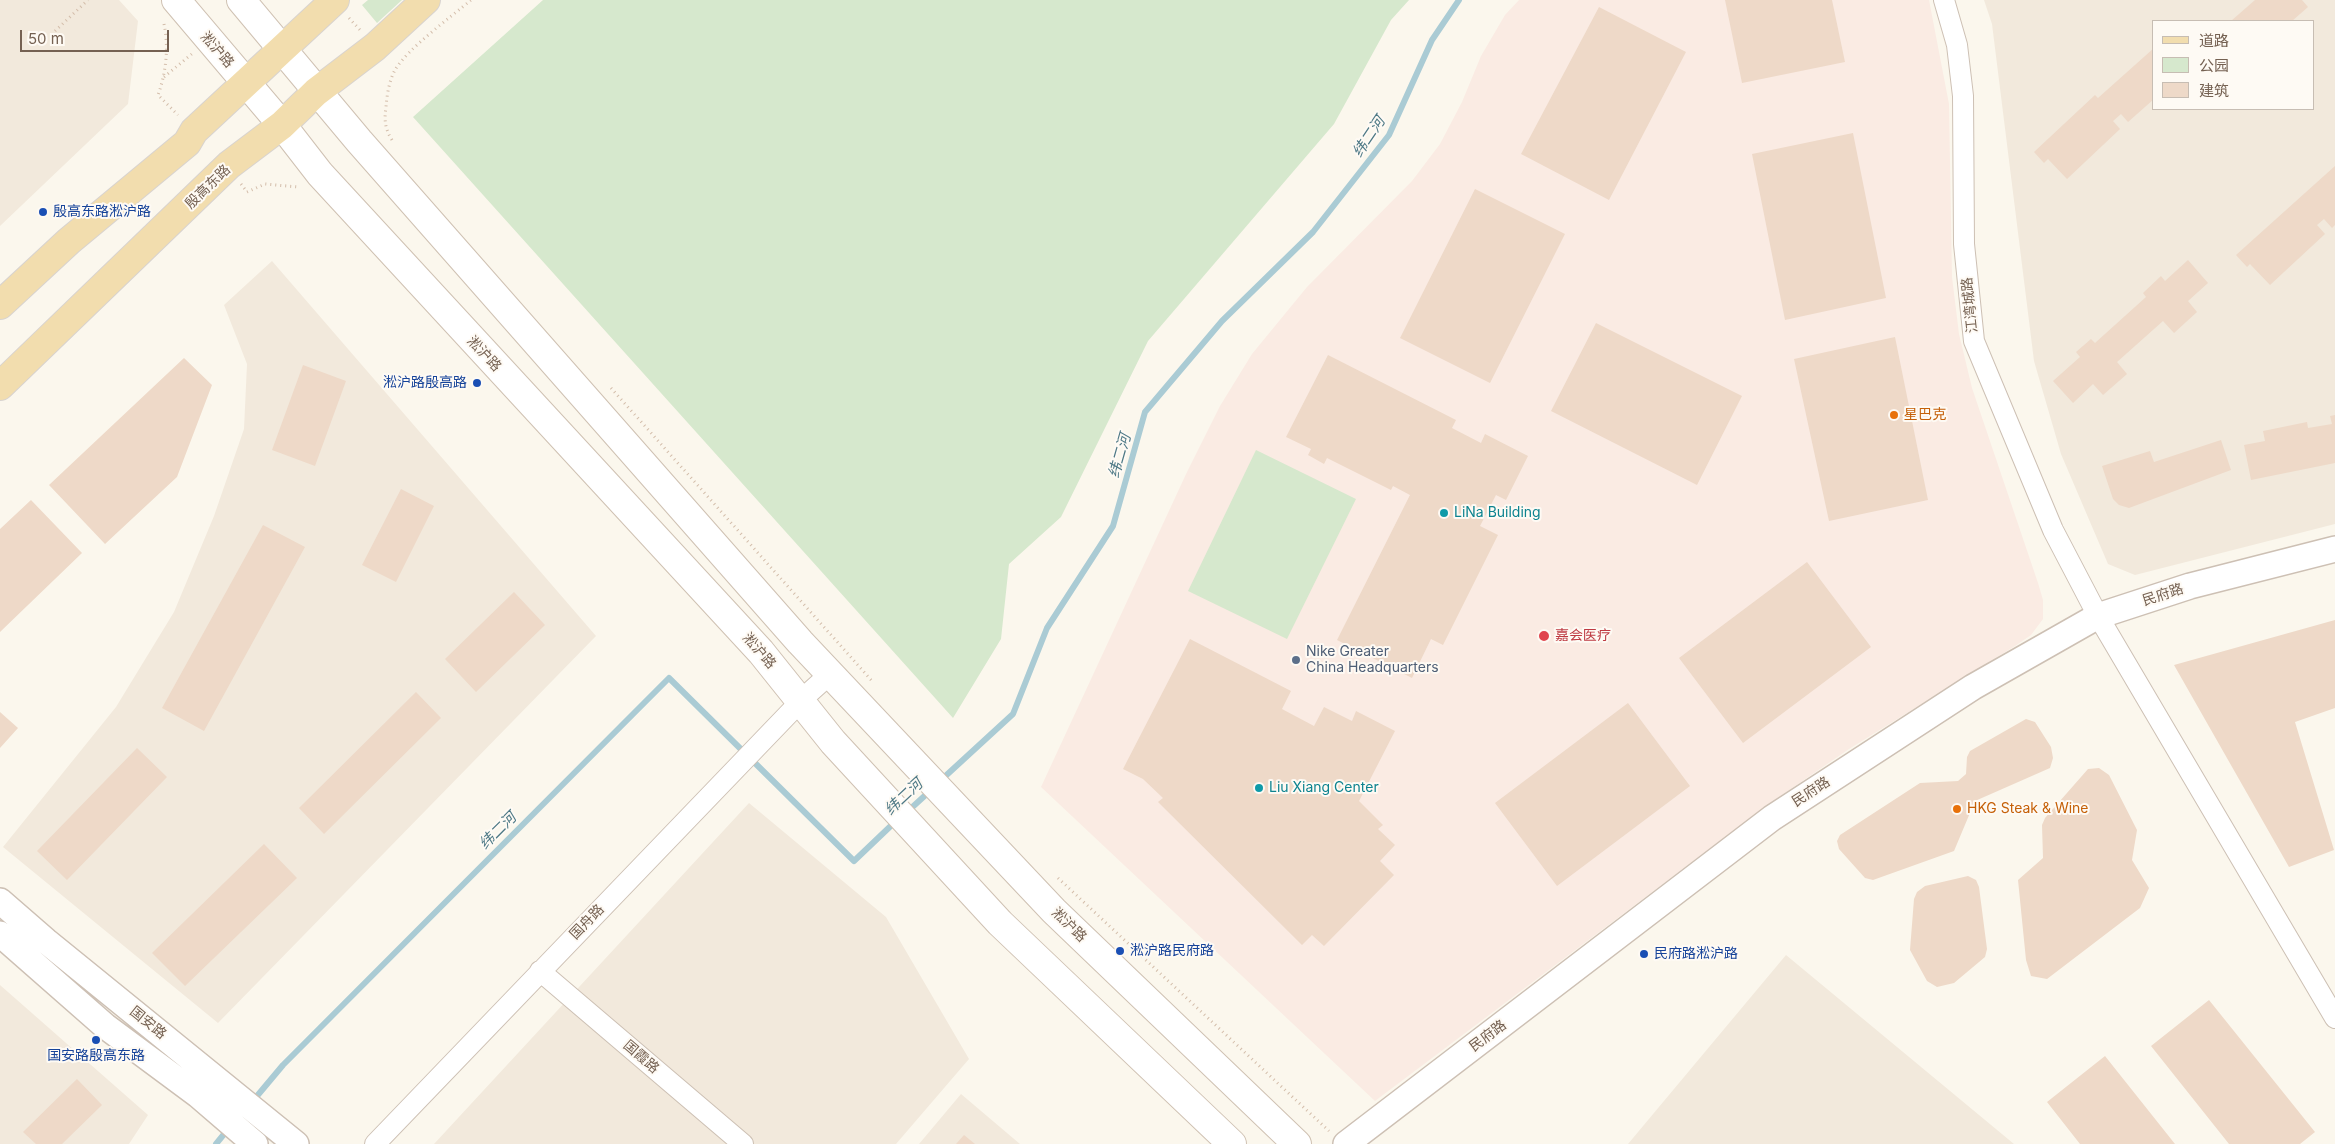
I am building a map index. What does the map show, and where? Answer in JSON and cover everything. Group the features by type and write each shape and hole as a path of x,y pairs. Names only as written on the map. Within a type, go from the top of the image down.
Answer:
{"main road":[{"name":"淞沪路","path":"241,0 316,92 830,674 1054,911 1297,1144"},
{"path":"0,305 69,241 187,143 194,131 335,0"},
{"name":"殷高东路","path":"0,386 229,165 282,125 316,92 375,47 426,0"},
{"name":"淞沪路","path":"169,9 245,82 282,125 328,184 761,652 832,742 1000,923 1232,1144"}],"street":[{"name":"江湾城路","path":"1944,0 1957,45 1963,96 1964,244 1974,341 2053,530 2098,616 2335,1018"},
{"name":"民府路","path":"1342,1141 1772,818 1973,687 2098,616 2190,586 2335,549"},
{"path":"800,702 830,674"},
{"name":"国舟路","path":"375,1144 800,702"},
{"name":"国安路","path":"0,901 46,941 291,1140"},
{"name":"国安路","path":"0,934 105,1026 198,1095 255,1144"},
{"name":"国霞路","path":"540,971 743,1144"}],"path":[{"path":"55,31 88,0"},
{"path":"396,145 387,132 384,120 387,92 395,70 421,42 471,0"},
{"path":"169,9 164,77 158,95 194,131"},
{"path":"229,165 247,192 265,184 297,186 304,190"},
{"path":"608,385 874,684"},
{"path":"1054,875 1342,1141"}],"shaded area":[{"path":"0,0 119,0 138,21 128,104 0,226"},
{"path":"1519,0 1929,0 1949,104 1952,277 1959,334 1972,388 2038,583 2043,600 2043,619 2031,635 2015,646 1849,749 1769,804 1375,1101 1041,787 1187,472 1220,406 1252,354 1307,287 1412,181 1440,144 1462,102 1481,56 1505,15"},
{"path":"1984,0 2335,0 2335,524 2135,575 2108,564 2061,454 2034,361 1992,24"},
{"path":"272,261 596,636 218,1023 3,847 116,707 174,612 214,516 244,429 247,364 224,305"},
{"path":"749,803 886,917 969,1059 896,1144 434,1144"},
{"path":"1786,955 2014,1144 1628,1144"},
{"path":"0,985 148,1115 129,1144 0,1144"},
{"path":"961,1094 1020,1144 919,1144"}],"green space":[{"path":"368,0 402,0 377,23 362,5"},
{"path":"543,0 1409,0 1391,20 1334,124 1148,341 1061,517 1009,564 1001,639 953,718 413,117"},
{"path":"1256,450 1356,499 1287,639 1188,591"}],"building":[{"path":"1725,0 1832,0 1845,62 1742,83"},
{"path":"2255,0 2302,0 2308,7 2293,20 2232,20"},
{"path":"1599,7 1686,52 1609,200 1521,154"},
{"path":"2152,50 2152,101 2128,122 2121,114 2113,121 2120,129 2067,179 2048,159 2044,163 2034,152 2095,95 2098,98"},
{"path":"1853,133 1886,298 1785,320 1752,154"},
{"path":"2335,166 2335,225 2332,228 2324,219 2317,225 2325,234 2270,285 2250,264 2247,267 2236,255"},
{"path":"1475,189 1565,234 1490,383 1400,338"},
{"path":"2188,260 2208,283 2188,301 2197,312 2174,333 2163,321 2117,362 2127,374 2103,395 2093,384 2073,403 2053,381 2080,357 2076,352 2091,339 2095,343 2146,297 2143,293 2161,276 2165,281"},
{"path":"1596,323 1742,396 1697,485 1551,411"},
{"path":"1895,337 1928,500 1829,521 1794,359"},
{"name":"LiNa Building","path":"1328,355 1456,420 1452,428 1481,443 1485,434 1528,456 1506,500 1496,495 1480,526 1498,535 1443,645 1431,639 1412,678 1337,640 1410,495 1393,486 1391,490 1327,458 1324,464 1308,455 1311,449 1286,437"},
{"path":"184,358 212,385 177,477 105,544 49,485"},
{"path":"303,365 346,381 315,466 272,450"},
{"path":"2335,415 2335,463 2251,480 2244,445 2265,441 2263,431 2307,422 2308,428 2332,424 2330,416"},
{"path":"2221,440 2231,470 2129,508 2119,505 2113,499 2102,466 2150,451 2154,462"},
{"path":"401,489 434,506 396,582 362,565"},
{"path":"31,500 82,553 0,632 0,529"},
{"path":"263,525 305,547 204,731 162,708"},
{"path":"1807,562 1871,647 1743,743 1679,658"},
{"path":"514,592 545,625 476,692 445,659"},
{"path":"2335,620 2335,708 2295,722 2334,850 2289,867 2174,665"},
{"name":"Liu Xiang Center","path":"1190,639 1291,691 1282,709 1314,726 1324,707 1352,721 1356,711 1395,731 1359,801 1383,825 1378,829 1395,845 1380,861 1394,875 1324,946 1312,935 1302,945 1158,802 1163,798 1143,779 1123,769"},
{"path":"416,692 441,718 324,834 299,808"},
{"path":"1628,703 1690,786 1557,886 1495,803"},
{"path":"0,712 18,728 0,748"},
{"path":"2026,719 2035,722 2051,747 2053,758 2050,768 1975,801 1954,851 1873,880 1865,878 1839,849 1837,841 1840,835 1920,783 1958,781 1966,774 1967,757 1970,751"},
{"path":"137,748 167,777 67,880 37,851"},
{"path":"2099,768 2109,775 2137,830 2132,860 2149,888 2140,908 2047,979 2031,976 2026,960 2018,880 2043,858 2042,825 2045,818 2088,769"},
{"path":"264,844 297,878 185,986 152,953"},
{"path":"1968,876 1976,880 1979,887 1987,949 1985,957 1954,983 1937,987 1927,981 1910,950 1914,899 1917,892 1925,886"},
{"path":"2209,1000 2315,1132 2300,1144 2229,1144 2151,1046"},
{"path":"2105,1056 2175,1144 2080,1144 2047,1102"},
{"path":"77,1079 102,1105 62,1144 36,1144 23,1132"},
{"path":"964,1135 975,1144 956,1144"}],"waterway":[{"name":"纬二河","path":"940,781 1013,714 1047,628 1113,526 1145,412 1222,321 1313,232 1389,135 1432,40 1459,0"},
{"name":"纬二河","path":"252,1102 283,1065 669,678 854,861 897,820"},
{"name":"纬二河","path":"907,812 931,790"},
{"name":"纬二河","path":"216,1144 229,1128"}],"place":[{"name":"殷高东路淞沪路","path":"43,212"},
{"name":"淞沪路殷高路","path":"477,383"},
{"name":"星巴克","path":"1894,415"},
{"name":"LiNa Building","path":"1444,513"},
{"name":"嘉会医疗","path":"1544,636"},
{"name":"Nike Greater China Headquarters","path":"1296,660"},
{"name":"Liu Xiang Center","path":"1259,788"},
{"name":"HKG Steak & Wine","path":"1957,809"},
{"name":"淞沪路民府路","path":"1120,951"},
{"name":"民府路淞沪路","path":"1644,954"},
{"name":"国安路殷高东路","path":"96,1040"}]}
